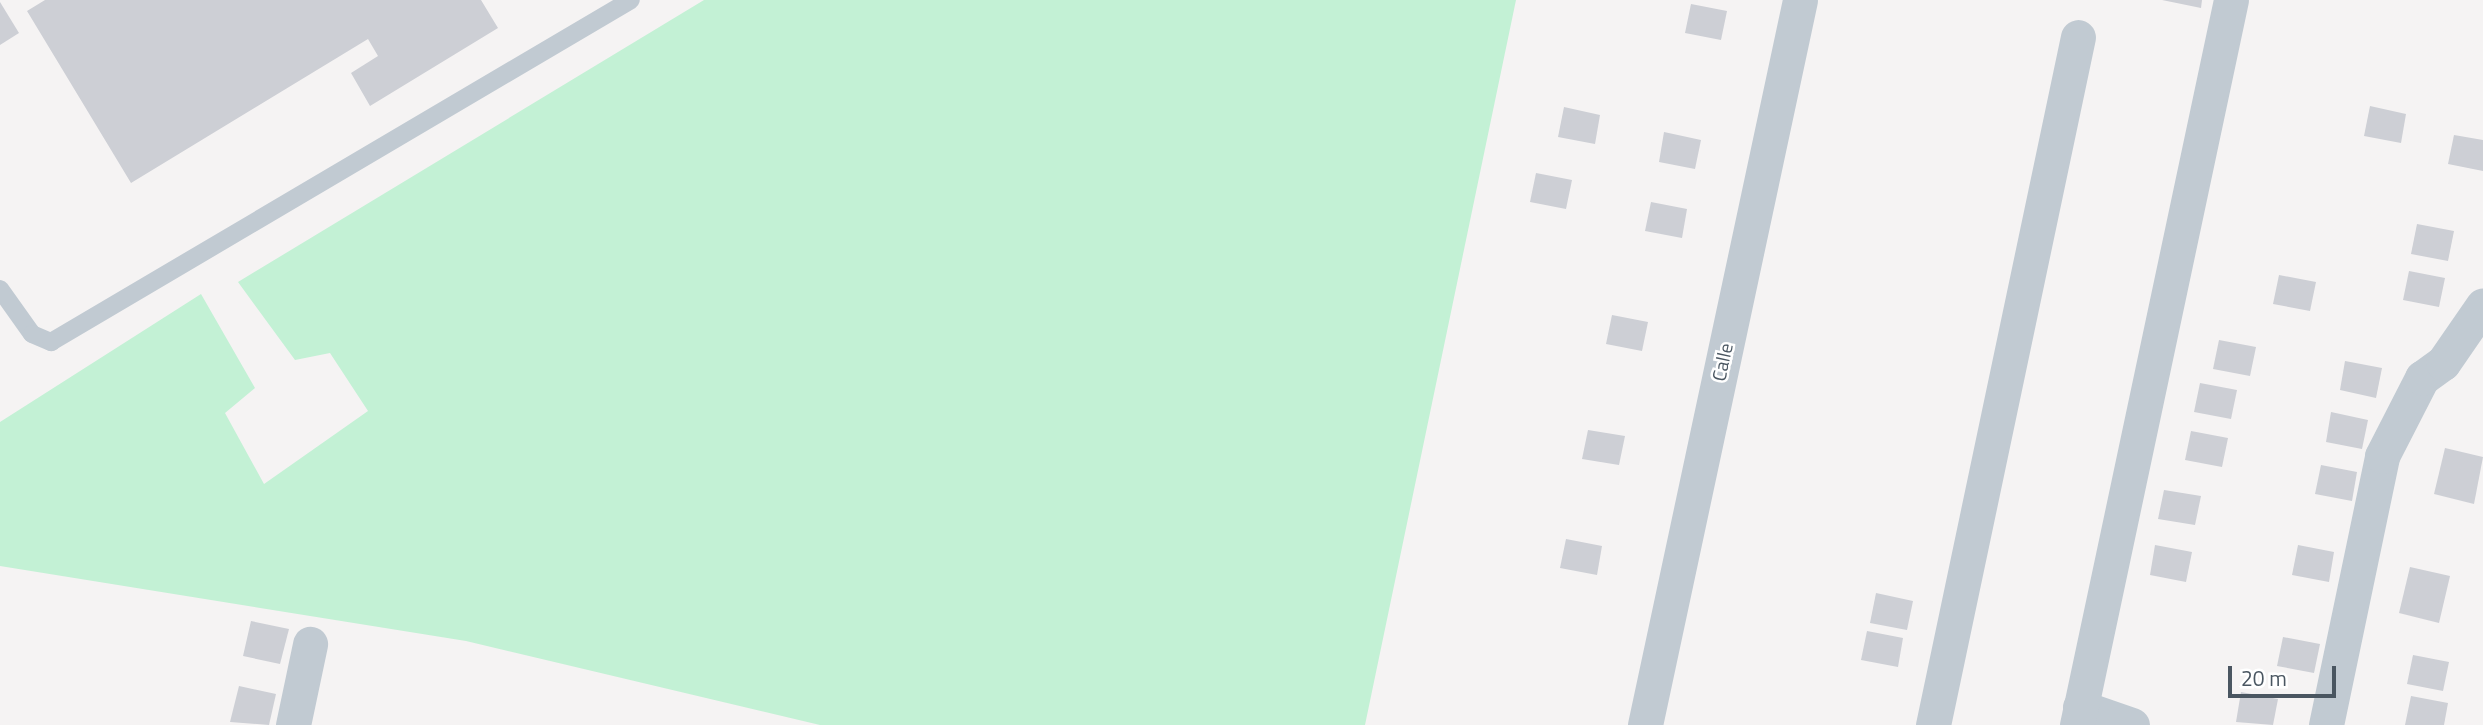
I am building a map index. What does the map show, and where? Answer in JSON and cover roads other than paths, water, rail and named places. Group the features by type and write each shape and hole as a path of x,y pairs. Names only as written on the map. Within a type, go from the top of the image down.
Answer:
{"street":[{"name":"Calle","path":"1645,725 1800,0"},
{"path":"2132,725 2078,716 2231,0"},
{"path":"1933,725 2078,37"},
{"path":"2326,725 2382,456 2421,378 2443,363 2483,305"},
{"path":"293,725 310,644"}],"lane":[{"path":"0,289 32,334 51,342 631,0"}]}
